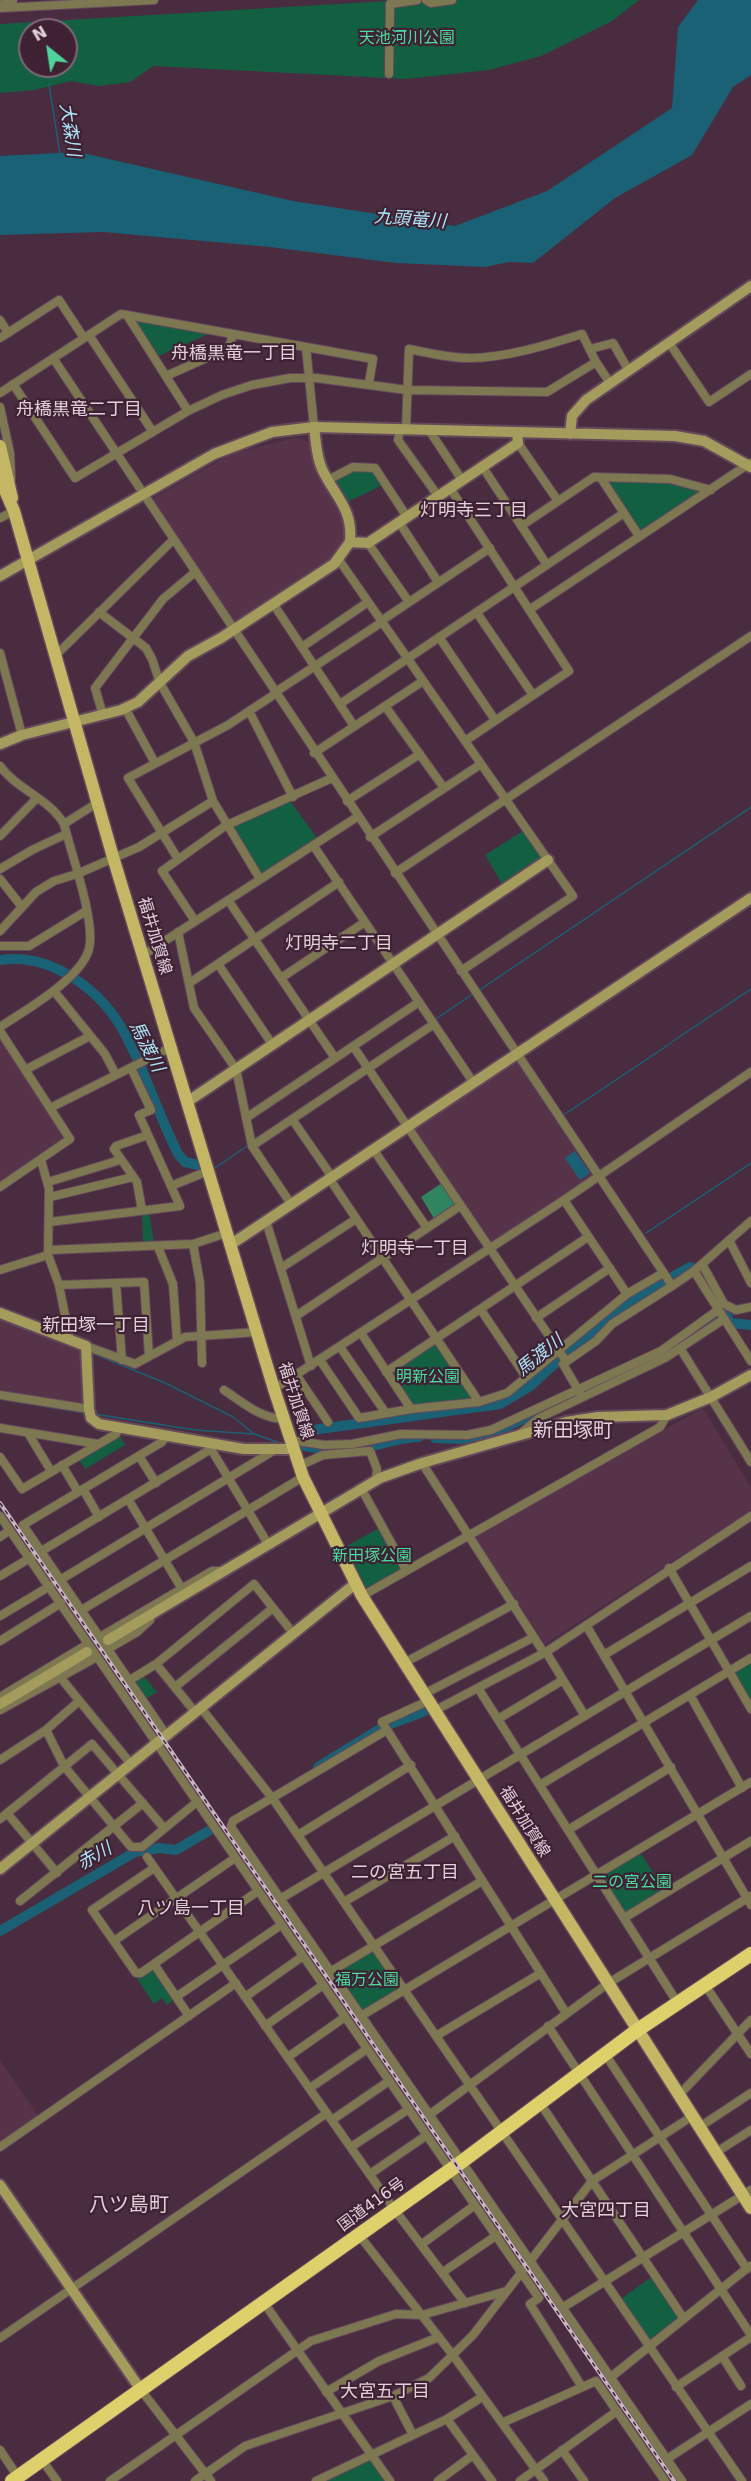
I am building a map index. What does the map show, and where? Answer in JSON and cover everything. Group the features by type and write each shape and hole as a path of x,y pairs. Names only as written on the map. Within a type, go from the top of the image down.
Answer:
{"highway":[{"name":"国道416号","path":"15,2479 359,2235 636,2031 751,1954"}],"main road":[{"name":"福井加賀線","path":"0,446 3,483 14,511 74,724 170,1048 301,1472 319,1513 362,1596 698,2128 747,2193 751,2208"}],"street":[{"path":"0,7 13,0"},
{"path":"0,7 154,0"},
{"path":"389,74 390,4 417,0"},
{"path":"426,0 431,3 452,0"},
{"path":"570,434 572,416 577,408 751,286"},
{"path":"0,338 59,300 153,432"},
{"path":"0,393 121,314 373,359 369,383"},
{"path":"127,315 188,411"},
{"path":"0,321 8,333"},
{"path":"166,376 229,348 233,334"},
{"path":"438,496 398,440 403,429 409,349 442,356 483,357 547,345 582,334 610,383"},
{"path":"590,349 613,343 629,371"},
{"path":"670,344 709,402 751,374"},
{"path":"0,744 22,735 74,724 138,702 188,656 274,605 339,560 350,542 352,526 349,515 318,458 306,347"},
{"path":"53,358 232,631 667,1279"},
{"path":"13,384 75,478 188,411 222,395 252,385 290,378 308,378 369,383 407,390 547,392 596,362"},
{"path":"0,407 10,453 3,483"},
{"path":"0,576 241,441 272,432 314,427 429,430 518,438 570,434 675,436 704,441 750,464 529,610"},
{"path":"429,430 462,480"},
{"path":"350,542 368,543 482,466 518,438"},
{"path":"518,438 558,501"},
{"path":"482,466 547,565"},
{"path":"328,480 353,467 375,468 438,582"},
{"path":"521,526 594,477 670,480 711,490"},
{"path":"601,478 639,536"},
{"path":"450,488 569,671 465,741"},
{"path":"0,518 14,511"},
{"path":"340,704 624,513"},
{"path":"55,656 173,540"},
{"path":"368,543 409,602"},
{"path":"178,859 128,778 249,711 490,548"},
{"path":"339,560 573,896 461,971"},
{"path":"103,715 95,688 163,599 194,573"},
{"path":"302,646 368,602"},
{"path":"274,605 354,726"},
{"path":"99,612 149,654 160,683 194,742 213,801 225,826 260,879"},
{"path":"477,613 532,696"},
{"path":"395,873 751,636"},
{"path":"439,637 495,720"},
{"path":"0,653 3,675 22,735"},
{"path":"314,753 423,681"},
{"path":"385,706 444,788"},
{"path":"124,708 155,763"},
{"path":"249,711 293,797"},
{"path":"346,801 420,754"},
{"path":"370,837 481,764"},
{"path":"0,765 16,785 58,813 64,824 90,930 89,947 65,981 0,1029 70,1139 0,1187"},
{"path":"195,921 162,871 225,826 332,778"},
{"path":"0,836 37,798"},
{"path":"0,931 36,891 54,881 139,847 213,801"},
{"path":"64,824 97,803"},
{"path":"142,955 357,817"},
{"path":"0,869 66,834"},
{"path":"314,845 473,1082"},
{"path":"187,1101 548,860"},
{"path":"0,879 22,907"},
{"path":"191,982 339,882"},
{"path":"0,1270 48,1252 158,1247 228,1239 266,1221 751,898"},
{"path":"228,900 335,1058"},
{"path":"0,946 29,946 51,930 86,911"},
{"path":"281,978 365,922"},
{"path":"178,932 191,982 194,1008 236,1069 252,1146 291,1204"},
{"path":"218,964 272,1044"},
{"path":"54,991 90,1036 116,1075"},
{"path":"246,1118 419,1002"},
{"path":"252,1146 434,1024"},
{"path":"25,1070 90,1036"},
{"path":"353,1046 566,1361"},
{"path":"50,1108 170,1048"},
{"path":"49,1222 180,1206 139,1115 151,1110 132,1068"},
{"path":"273,1387 297,1376 564,1200 751,1072"},
{"path":"292,1119 479,1402"},
{"path":"142,1210 137,1182 114,1149 116,1146 148,1135"},
{"path":"373,1149 427,1228"},
{"path":"41,1160 50,1197 48,1252 59,1285 70,1340"},
{"path":"48,1182 120,1160"},
{"path":"171,1186 208,1172"},
{"path":"50,1197 133,1177"},
{"path":"564,1200 627,1294"},
{"path":"296,1316 460,1206"},
{"path":"281,1268 356,1219"},
{"path":"266,1221 311,1366"},
{"path":"320,1360 358,1418 385,1412 479,1402 507,1393 627,1294 694,1271 751,1221"},
{"path":"386,1372 588,1237"},
{"path":"729,1240 751,1283"},
{"path":"194,1244 200,1283 202,1363"},
{"path":"158,1247 173,1284 177,1340"},
{"path":"702,1264 724,1304 736,1310 751,1307"},
{"path":"536,1318 610,1268"},
{"path":"694,1271 751,1361"},
{"path":"582,1397 563,1364 596,1341 612,1324 667,1279"},
{"path":"59,1285 144,1282 149,1356"},
{"path":"116,1283 122,1360"},
{"path":"481,1310 526,1377"},
{"path":"60,1580 273,1451 292,1444 324,1445 368,1441 401,1434 467,1435 491,1430 661,1351 718,1310"},
{"path":"0,1313 135,1364 177,1340 257,1332"},
{"path":"517,1436 538,1418 680,1348 724,1318"},
{"path":"361,1333 411,1409"},
{"path":"86,1346 89,1408 94,1421 119,1429 213,1447 273,1451"},
{"path":"340,1347 385,1412"},
{"path":"680,1348 751,1462"},
{"path":"105,1642 376,1480 422,1463 566,1422 598,1417 667,1415 711,1397 751,1375"},
{"path":"297,1376 328,1422"},
{"path":"224,1390 250,1409 283,1419"},
{"path":"0,1395 89,1408"},
{"path":"362,1596 660,1427 667,1415"},
{"path":"0,1428 98,1444"},
{"path":"0,1457 22,1489 116,1434 119,1429"},
{"path":"28,1433 51,1472"},
{"path":"165,1436 162,1442 23,1525 80,1611 105,1642 130,1680 198,1801 281,1925 427,2135 456,2165 530,2260 682,2481"},
{"path":"213,1447 229,1479 268,1544"},
{"path":"0,1576 213,1447"},
{"path":"80,1611 248,1511 323,1455 370,1451 377,1469 376,1480"},
{"path":"139,1456 156,1483"},
{"path":"422,1463 585,1716"},
{"path":"62,1465 99,1516"},
{"path":"361,1488 406,1570"},
{"path":"128,1499 182,1589"},
{"path":"0,1516 50,1586 91,1651 162,1739"},
{"path":"566,2013 382,1722 429,1702 478,1688 545,1652 751,1516"},
{"path":"0,1537 10,1530"},
{"path":"604,1655 751,1566"},
{"path":"669,1568 751,1709"},
{"path":"105,1642 182,1589 212,1571 222,1571"},
{"path":"130,1680 156,1664 254,1584 294,1633"},
{"path":"0,1869 355,1584"},
{"path":"0,1616 50,1586"},
{"path":"0,1641 62,1604"},
{"path":"404,1663 514,1604"},
{"path":"175,1687 273,1608"},
{"path":"280,1899 751,1616"},
{"path":"429,2115 607,1984 750,1900 722,1858 699,1813 586,1625"},
{"path":"429,1702 534,1636"},
{"path":"0,1710 60,1677 91,1651"},
{"path":"0,1697 91,1651"},
{"path":"0,1704 91,1651"},
{"path":"540,1785 751,1658"},
{"path":"156,1664 273,1799 742,2481"},
{"path":"60,1677 131,1764"},
{"path":"498,1719 563,1680"},
{"path":"478,1688 677,2002"},
{"path":"690,1695 742,1788"},
{"path":"0,1760 46,1730 79,1701"},
{"path":"46,1730 64,1766 131,1847 142,1847 198,1801"},
{"path":"387,1730 233,1821 231,1827 429,2115 475,2205 539,2298 530,2304 582,2387"},
{"path":"0,1818 92,1744 164,1828"},
{"path":"298,1835 411,1765"},
{"path":"568,1830 671,1767"},
{"path":"361,2016 751,1782"},
{"path":"20,1901 57,1874 143,1803"},
{"path":"7,1813 57,1874"},
{"path":"344,1902 454,1836"},
{"path":"624,1918 751,1841"},
{"path":"147,1857 394,2209 465,2303"},
{"path":"114,1941 235,1858"},
{"path":"154,1868 92,1910 136,1973 141,1973 258,1891"},
{"path":"330,1972 482,1881"},
{"path":"176,1997 281,1925"},
{"path":"245,1997 303,1956"},
{"path":"154,1964 189,2016"},
{"path":"436,2036 541,1973"},
{"path":"0,2147 236,1983"},
{"path":"705,1984 751,2054"},
{"path":"265,2026 323,1985"},
{"path":"288,2057 345,2017"},
{"path":"678,2096 751,2020"},
{"path":"548,2026 751,2336 676,2386"},
{"path":"310,2088 368,2049"},
{"path":"605,2054 711,2215 749,2267 611,2378"},
{"path":"0,2338 329,2116 389,2081"},
{"path":"698,2128 751,2092"},
{"path":"540,2103 684,2319"},
{"path":"351,2147 409,2109"},
{"path":"195,2481 245,2446 393,2396 429,2378 473,2336 592,2181 691,2117"},
{"path":"715,2153 751,2130"},
{"path":"370,2174 427,2135"},
{"path":"0,2185 141,2390 174,2436 211,2481"},
{"path":"562,2308 747,2193"},
{"path":"422,2244 475,2205"},
{"path":"359,2235 452,2354 544,2481"},
{"path":"443,2272 496,2235"},
{"path":"110,2481 311,2341 396,2314 422,2315 507,2291"},
{"path":"264,2303 390,2481"},
{"path":"326,2392 379,2361 439,2337"},
{"path":"722,2356 741,2386"},
{"path":"502,2422 596,2381 665,2481"},
{"path":"393,2396 413,2435"},
{"path":"316,2481 447,2419 482,2397"},
{"path":"667,2459 751,2404"},
{"path":"520,2481 617,2411"},
{"path":"447,2419 492,2481"},
{"path":"562,2450 584,2481"},
{"path":"0,2451 15,2479"},
{"path":"438,2481 473,2455"},
{"path":"42,2460 57,2481"}],"shaded area":[{"path":"298,437 309,443 320,481 343,508 346,530 343,545 333,558 239,623 235,623 153,501 155,497 233,453"},
{"path":"0,1038 64,1135 64,1140 0,1183"},
{"path":"516,1060 593,1175 489,1245 412,1131"},
{"path":"0,1319 81,1349 85,1405 0,1391"},
{"path":"703,1408 751,1488 751,1510 545,1644 476,1539 477,1535"},
{"path":"0,2060 37,2114 37,2118 0,2143"}],"green space":[{"name":"天池河川公園","path":"404,0 639,0 612,21 541,56 489,70 406,79 153,66 130,82 99,86 71,81 34,90 0,93 0,24 18,23 18,78 78,78 78,19"},
{"path":"129,318 211,333 156,357"},
{"path":"375,468 383,485 343,504 333,483 353,470"},
{"path":"670,479 705,489 638,534 603,481"},
{"path":"289,799 319,841 260,879 226,827"},
{"path":"526,829 548,860 505,889 485,855"},
{"path":"442,1183 460,1206 436,1222 421,1197"},
{"path":"149,1212 154,1244 143,1244 142,1213"},
{"name":"明新公園","path":"436,1339 479,1402 411,1409 386,1372"},
{"path":"119,1434 125,1445 85,1469 78,1458"},
{"name":"新田塚公園","path":"381,1527 403,1569 365,1589 343,1548"},
{"path":"751,1659 751,1711 729,1672"},
{"path":"141,1673 157,1692 143,1701 130,1680"},
{"name":"二の宮公園","path":"639,1851 665,1890 624,1915 599,1876"},
{"name":"福万公園","path":"374,1945 404,1990 361,2016 330,1972"},
{"path":"154,1965 175,1999 167,2005 162,1998 154,2004 136,1977"},
{"path":"653,2276 678,2314 677,2320 652,2340 647,2339 622,2298"},
{"path":"368,2456 386,2481 320,2481"}],"water":[{"name":"九頭竜川","path":"698,0 751,0 751,75 733,87 692,155 615,198 533,263 509,262 485,267 396,263 270,247 103,232 0,235 0,156 78,152 293,201 455,226 547,191 672,108 678,27"},
{"path":"575,1151 590,1173 580,1180 565,1158"}],"waterway":[{"name":"大森川","path":"49,84 60,154"},
{"path":"657,694 751,631"},
{"path":"478,991 751,807"},
{"name":"馬渡川","path":"0,960 19,959 38,962 57,969 74,978 104,1004 116,1019 133,1050 178,1154 185,1162 203,1166"},
{"path":"673,1041 751,989"},
{"path":"436,1019 474,993"},
{"path":"562,1116 671,1043"},
{"path":"215,1168 250,1144"},
{"path":"646,1233 751,1163"},
{"name":"馬渡川","path":"302,1426 305,1431 500,1404 529,1387 572,1348 640,1295 690,1267 701,1273 730,1323 751,1325"},
{"path":"657,1356 724,1311"},
{"path":"727,1316 735,1314"},
{"path":"92,1353 165,1383 233,1417 254,1434 283,1444"},
{"path":"435,1438 460,1439 488,1435 611,1378"},
{"path":"0,1399 84,1413"},
{"path":"94,1414 195,1430 253,1434"},
{"path":"300,1445 351,1450 404,1438 419,1437"},
{"path":"546,1647 558,1639"},
{"name":"赤川","path":"318,1767 385,1726 425,1711"},
{"name":"赤川","path":"0,1931 135,1852 159,1848 176,1850 212,1829"}],"railway":[{"path":"0,1503 674,2481"}],"district":[{"name":"舟橋黒竜一丁目","path":"234,354"},
{"name":"舟橋黒竜二丁目","path":"79,410"},
{"name":"灯明寺三丁目","path":"474,511"},
{"name":"灯明寺二丁目","path":"339,944"},
{"name":"灯明寺一丁目","path":"415,1249"},
{"name":"新田塚一丁目","path":"96,1326"},
{"name":"新田塚町","path":"573,1432"},
{"name":"二の宮五丁目","path":"405,1873"},
{"name":"八ツ島一丁目","path":"191,1909"},
{"name":"八ツ島町","path":"129,2206"},
{"name":"大宮四丁目","path":"606,2211"},
{"name":"大宮五丁目","path":"385,2392"}]}
